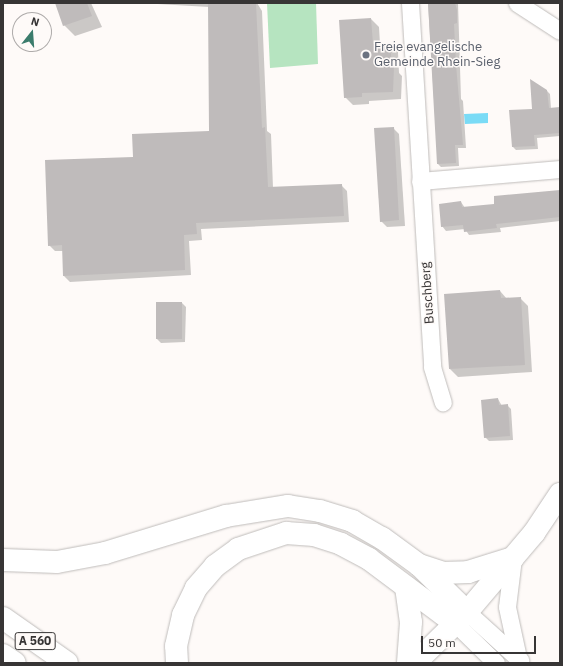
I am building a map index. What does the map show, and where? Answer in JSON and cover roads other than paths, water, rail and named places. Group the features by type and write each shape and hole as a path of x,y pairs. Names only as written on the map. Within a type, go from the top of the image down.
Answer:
{"main road":[{"path":"415,663 461,618 513,558 560,494"},
{"path":"3,560 57,562 105,553 226,516 260,509 288,506 320,511 352,521 382,538 419,565 461,618"},
{"path":"177,663 176,646 182,615 196,588 215,566 238,549 266,538 286,533 314,535 341,544 369,559 406,586 461,618"},
{"path":"419,565 443,573 468,572 513,558"},
{"path":"406,586 411,622 408,663"},
{"name":"A 560","path":"3,618 67,663"},
{"name":"A 560","path":"3,655 15,663"}],"street":[{"name":"Buschberg","path":"410,3 432,367 443,402"},
{"path":"517,3 560,31"},
{"path":"420,182 560,169"},
{"path":"513,558 507,607 520,660"},
{"path":"461,618 520,660"},
{"path":"461,618 496,663"}],"water":[{"path":"488,113 488,123 465,124 464,114"}],"place":[{"name":"Freie evangelische Gemeinde Rhein-Sieg","path":"366,55"}]}
